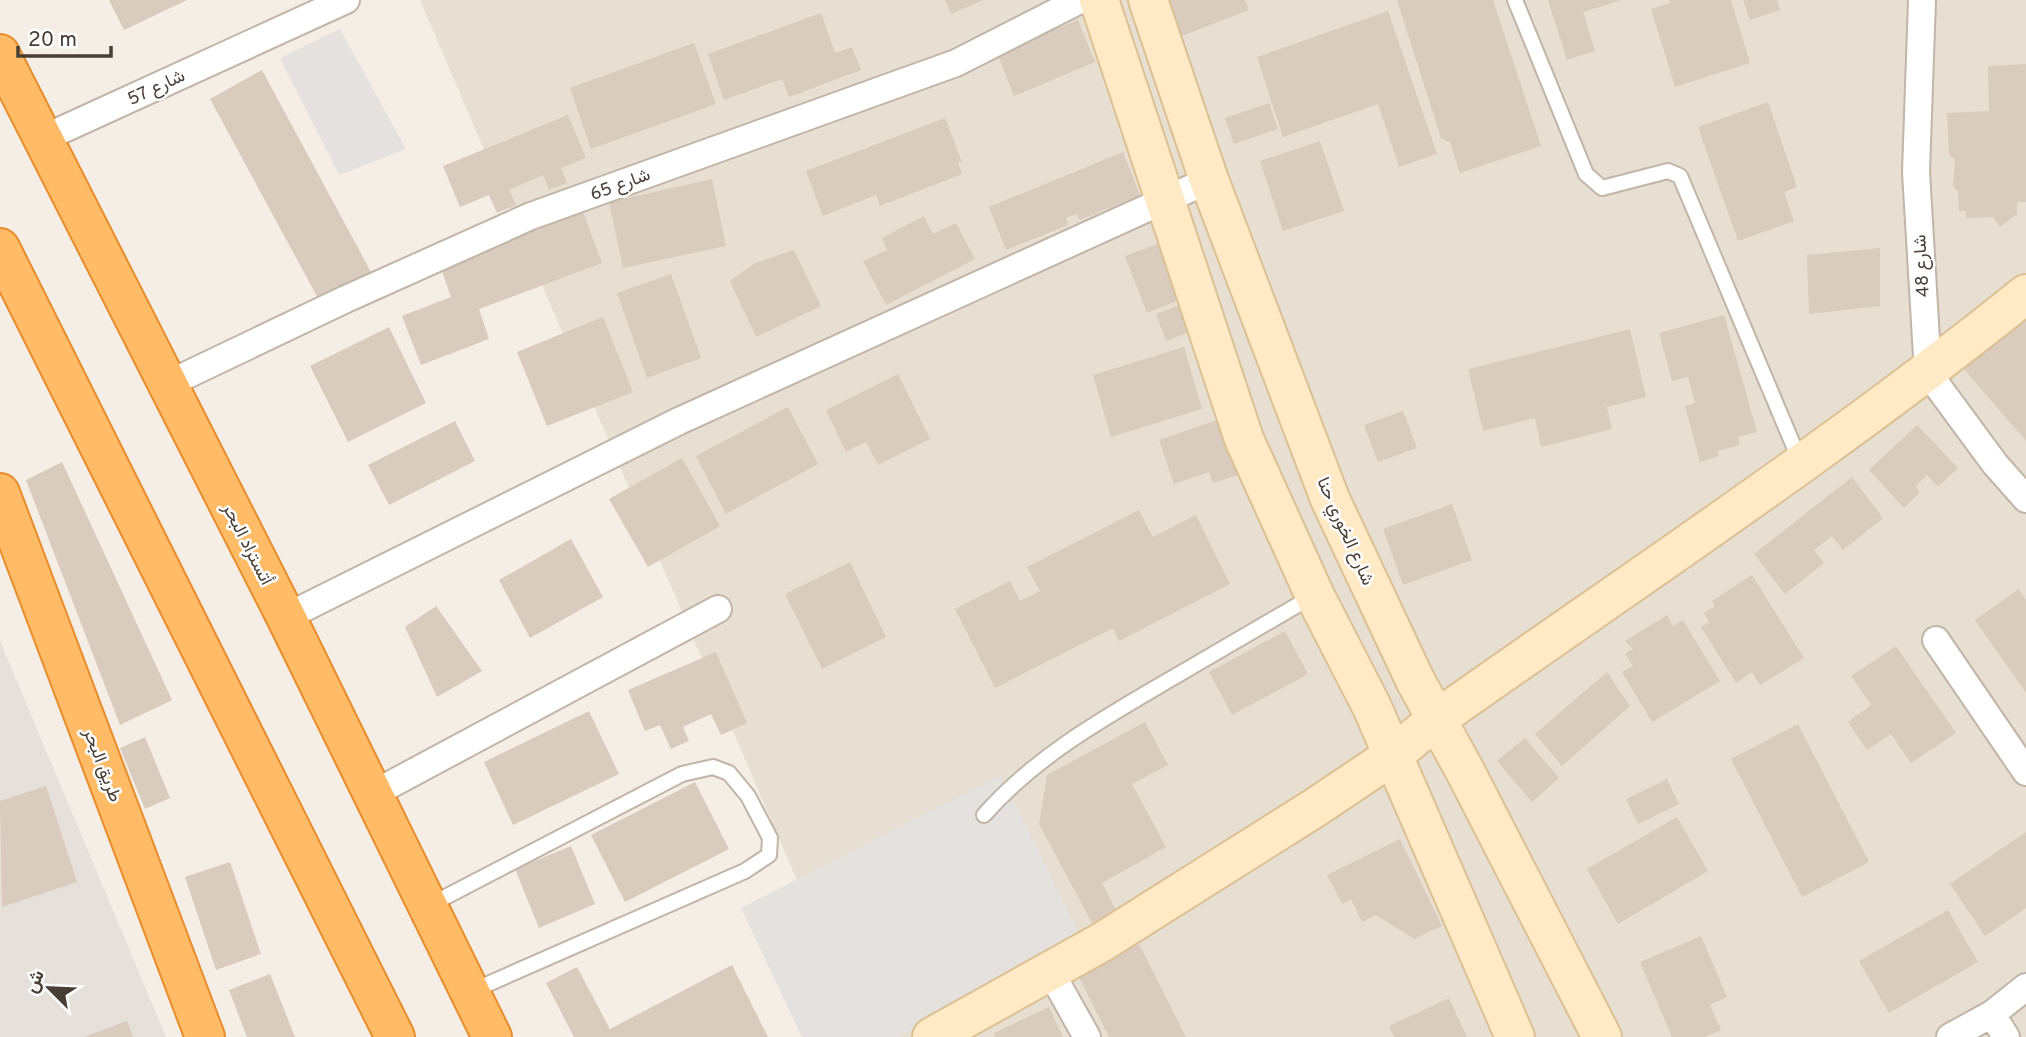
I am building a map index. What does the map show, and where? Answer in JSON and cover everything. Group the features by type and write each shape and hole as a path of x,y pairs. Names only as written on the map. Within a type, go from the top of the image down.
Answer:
{"highway":[{"name":"أتستراد البحر","path":"0,54 286,617 492,1037"},
{"path":"0,248 394,1037"},
{"name":"طريق البحر","path":"0,493 205,1037"}],"street":[{"name":"شارع 57","path":"42,139 346,0"},
{"name":"شارع 65","path":"166,385 346,299 531,216 956,63 1080,0"},
{"path":"1099,0 1244,439 1315,596 1372,707 1515,1037"},
{"name":"شارع الخوري حنا","path":"1148,0 1209,180 1330,499 1437,719 1602,1037"},
{"name":"شارع 48","path":"1922,0 1916,172 1928,373"},
{"path":"286,617 679,422 1164,198 1209,180"},
{"path":"932,1037 1113,935 1392,756 1437,719 1802,465 1928,373 2026,294"},
{"path":"1928,373 1994,464 2026,499"},
{"path":"371,795 718,609"},
{"path":"1936,640 2026,772"},
{"path":"1050,971 1087,1037"},
{"path":"1950,1037 1992,1014 2026,987"},
{"path":"1992,1014 2006,1037"}],"lane":[{"path":"1515,0 1586,174 1602,188 1668,171 1680,176 1802,465"},
{"path":"984,816 1012,783 1044,757 1134,700 1315,596"},
{"path":"427,907 682,774 713,767 729,772 748,796 770,838 769,855 745,871 469,992"}],"shaded area":[{"path":"420,0 2026,0 2026,1037 864,1037"},
{"path":"340,29 406,149 339,175 280,58"},
{"path":"0,641 166,1037 0,1037"},
{"path":"1001,775 1080,936 898,1037 802,1037 741,908"}],"building":[{"path":"109,0 187,0 124,30"},
{"path":"945,0 983,0 951,14"},
{"path":"1165,0 1245,0 1249,10 1179,37"},
{"path":"1397,0 1493,0 1541,146 1460,173 1450,142 1441,138"},
{"path":"1548,0 1619,1 1583,12 1595,51 1567,60"},
{"path":"1669,0 1731,0 1750,63 1675,87 1651,9 1670,3"},
{"path":"1743,0 1777,0 1780,10 1750,20"},
{"path":"1388,11 1437,154 1399,167 1378,104 1283,137 1257,57"},
{"path":"821,13 835,53 852,47 861,70 789,97 782,79 724,100 708,54"},
{"path":"1078,20 1095,62 1014,96 997,53"},
{"path":"694,43 716,104 591,149 570,88"},
{"path":"2026,64 2026,202 2017,202 2017,214 2000,227 1993,217 1966,218 1966,211 1959,211 1958,191 1953,187 1955,159 1949,155 1947,113 1989,111 1988,66"},
{"path":"262,70 371,272 319,300 210,99"},
{"path":"1768,102 1797,187 1784,192 1794,221 1738,241 1698,127"},
{"path":"1269,103 1278,129 1234,144 1225,118"},
{"path":"568,115 586,158 561,168 567,183 549,190 543,175 509,190 516,205 497,213 489,195 460,207 443,166"},
{"path":"945,118 962,162 958,163 962,174 880,206 876,195 823,216 806,171"},
{"path":"1320,141 1344,211 1283,231 1260,161"},
{"path":"1123,152 1140,195 1080,220 1077,214 1066,218 1068,225 1006,250 989,207"},
{"path":"712,179 726,246 623,268 609,202"},
{"path":"583,212 602,263 479,309 489,339 421,365 402,316 451,297 440,266"},
{"path":"924,216 933,234 956,223 975,259 886,305 863,261 887,250 882,238"},
{"path":"1165,241 1187,297 1147,313 1125,256"},
{"path":"1880,248 1880,306 1809,314 1807,255"},
{"path":"794,250 821,306 756,337 730,281 755,263"},
{"path":"671,274 701,358 647,378 617,293"},
{"path":"1187,302 1197,329 1166,341 1156,314"},
{"path":"1724,315 1757,432 1738,437 1740,445 1717,451 1719,456 1700,462 1685,406 1695,403 1688,377 1672,381 1659,333"},
{"path":"2026,315 2026,441 1964,369"},
{"path":"603,317 633,392 547,426 517,352"},
{"path":"389,327 426,403 348,442 310,366"},
{"path":"1630,329 1646,397 1607,407 1612,429 1541,447 1535,418 1483,431 1468,369"},
{"path":"1184,347 1202,409 1111,437 1093,375"},
{"path":"898,374 930,439 878,465 866,442 846,452 826,410"},
{"path":"788,407 818,464 726,514 696,456"},
{"path":"1403,411 1417,448 1378,462 1364,425"},
{"path":"1220,419 1238,475 1213,483 1209,472 1174,484 1159,440"},
{"path":"455,421 475,461 389,505 368,465"},
{"path":"1917,425 1958,468 1938,487 1927,475 1916,486 1919,493 1904,508 1869,470"},
{"path":"682,458 720,526 648,567 609,499"},
{"path":"62,462 172,700 120,725 26,480"},
{"path":"1852,477 1883,518 1843,550 1832,536 1814,550 1824,563 1785,594 1754,554"},
{"path":"1452,504 1472,560 1403,585 1383,529"},
{"path":"1139,510 1153,537 1196,515 1230,584 1119,641 1113,628 995,688 955,609 1010,581 1020,601 1040,591 1027,567"},
{"path":"571,539 603,597 530,638 499,580"},
{"path":"850,562 886,637 822,669 785,594"},
{"path":"1752,575 1804,658 1760,685 1752,672 1736,683 1701,627 1709,622 1704,613 1715,606 1712,601"},
{"path":"2019,589 2026,600 2026,693 1975,620"},
{"path":"436,606 482,671 437,697 405,627"},
{"path":"1667,615 1673,626 1683,620 1720,681 1652,722 1622,672 1633,666 1625,654 1633,649 1625,641"},
{"path":"1285,631 1308,674 1232,715 1209,672"},
{"path":"1896,646 1956,733 1911,763 1891,734 1867,750 1848,722 1871,705 1851,676"},
{"path":"716,652 747,723 721,735 711,714 683,727 689,741 671,749 660,725 645,731 628,690"},
{"path":"1607,672 1630,706 1562,766 1535,734"},
{"path":"589,711 619,774 513,825 484,762"},
{"path":"1145,722 1168,765 1132,784 1166,847 1102,883 1116,910 1092,923 1039,824 1047,775"},
{"path":"1798,724 1869,862 1802,897 1731,759"},
{"path":"145,737 170,798 145,809 120,748"},
{"path":"1525,738 1559,778 1532,802 1497,761"},
{"path":"1667,779 1679,804 1638,824 1626,799"},
{"path":"695,782 729,849 625,902 591,835"},
{"path":"46,786 77,882 2,907 0,801"},
{"path":"1677,817 1708,871 1618,924 1587,869"},
{"path":"2026,832 2026,908 1985,936 1950,884"},
{"path":"1400,839 1442,926 1414,939 1376,915 1362,922 1351,899 1342,904 1327,875"},
{"path":"571,846 595,904 539,928 515,869"},
{"path":"230,862 261,954 216,970 185,877"},
{"path":"1948,910 1978,962 1889,1013 1859,961"},
{"path":"1701,936 1727,997 1710,1005 1721,1030 1705,1037 1672,1037 1640,962"},
{"path":"1139,944 1186,1037 1109,1037 1078,975"},
{"path":"732,965 768,1037 574,1037 546,983 577,967 610,1029"},
{"path":"270,974 295,1037 247,1037 229,990"},
{"path":"1449,998 1467,1037 1394,1037 1389,1026"},
{"path":"1049,1007 1063,1037 995,1037 994,1033"},
{"path":"127,1021 133,1037 84,1037 100,1031"}]}
